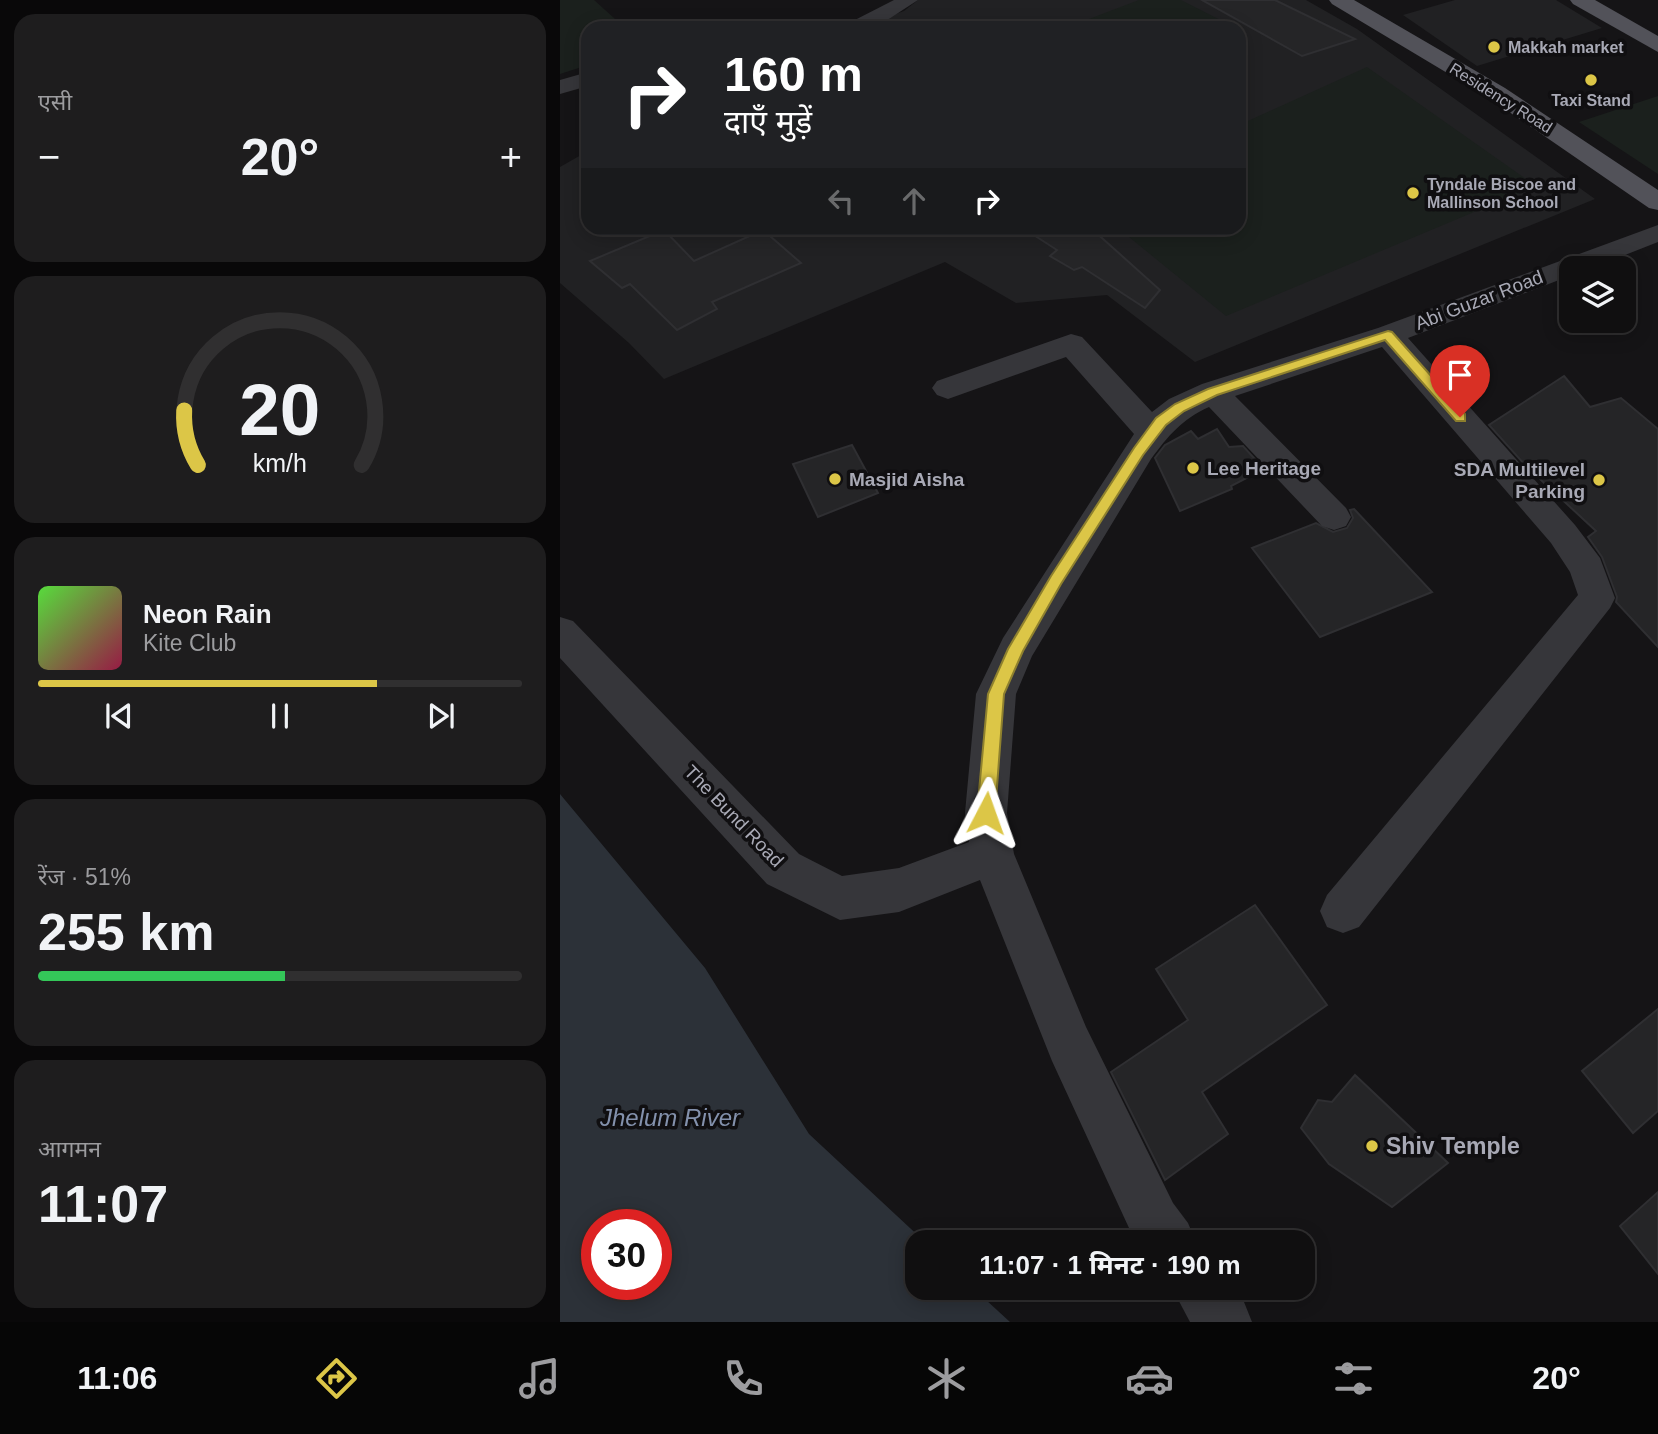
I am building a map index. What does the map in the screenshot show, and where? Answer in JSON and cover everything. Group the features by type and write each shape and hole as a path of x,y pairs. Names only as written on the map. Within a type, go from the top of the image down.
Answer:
{"main road":[{"name":"Residency Road","path":"1339,0 1497,93 1658,202"},
{"path":"1580,0 1658,45"},
{"path":"1618,0 1658,22"}],"street":[{"path":"873,21 908,0"},
{"path":"560,87 581,81"},
{"name":"Abi Guzar Road","path":"1160,1230 1069,1044 992,854 986,813 996,694 1016,649 1056,580 1152,433 1180,407 1213,392 1388,335 1658,233"},
{"path":"1343,911 1597,598 1587,568 1563,534 1388,335"},
{"path":"948,388 1070,344 1152,433"},
{"path":"1213,392 1334,517"},
{"name":"The Bund Road","path":"560,632 783,869 840,898 899,890 992,854"},
{"path":"1208,1300 1224,1322"}],"shaded area":[{"path":"560,0 594,0 617,21 581,21 581,67 560,74"},
{"name":"Tyndale Biscoe and Mallinson School","path":"918,0 1306,0 1357,29 1595,199 1195,362 1107,295 1016,303 945,262 664,379 629,343 560,283 560,167 581,155 581,235 1246,235 1246,21 876,21 904,11"},
{"path":"1139,0 1181,0 1222,21 1093,21 1089,19"},
{"name":"Makkah market","path":"1455,0 1556,0 1602,28 1477,66 1403,15"},
{"path":"1367,67 1536,186 1226,316 1127,235 1246,235 1246,122"},
{"path":"1658,96 1658,174 1579,122"}],"water":[{"name":"Jhelum River","path":"560,794 705,968 809,1134 912,1230 905,1230 905,1300 986,1300 1010,1322 560,1322"}],"building":[{"path":"1202,0 1275,0 1355,39 1302,56 1246,25 1246,21 1240,21"},
{"path":"652,235 669,235 694,261 752,235 769,235 801,263 712,302 717,309 677,330 630,284 622,288 590,261"},
{"path":"1034,235 1099,235 1160,290 1145,308 1082,267 1074,270 1050,256 1057,250"},
{"name":"SDA Multilevel Parking","path":"1564,376 1590,407 1621,398 1658,429 1658,647 1616,602 1617,597 1602,557 1588,537 1596,531 1527,467 1489,425"},
{"name":"Lee Heritage","path":"1217,429 1229,447 1243,446 1264,469 1231,486 1232,489 1180,511 1155,458 1165,445 1191,431 1198,439"},
{"name":"Masjid Aisha","path":"852,445 878,493 818,517 793,464"},
{"path":"1354,509 1432,592 1320,637 1252,548 1316,523 1333,532 1347,528 1353,518 1350,510"},
{"path":"1255,905 1327,1005 1202,1092 1228,1134 1165,1180 1111,1072 1188,1020 1156,969"},
{"path":"1658,1009 1658,1111 1633,1133 1582,1071"},
{"name":"Shiv Temple","path":"1355,1075 1448,1163 1392,1207 1329,1164 1301,1128 1318,1100 1332,1102"},
{"path":"1658,1192 1658,1274 1620,1226"}],"place":[{"name":"Makkah market","path":"1494,47"},
{"name":"Taxi Stand","path":"1591,80"},
{"name":"Tyndale Biscoe and Mallinson School","path":"1413,193"},
{"name":"Lee Heritage","path":"1193,468"},
{"name":"Masjid Aisha","path":"835,479"},
{"name":"SDA Multilevel Parking","path":"1599,480"},
{"name":"Shiv Temple","path":"1372,1146"}],"route":[{"path":"986,813 996,694 1016,649 1056,580 1161,422 1180,407 1213,392 1388,335 1460,417"}]}
